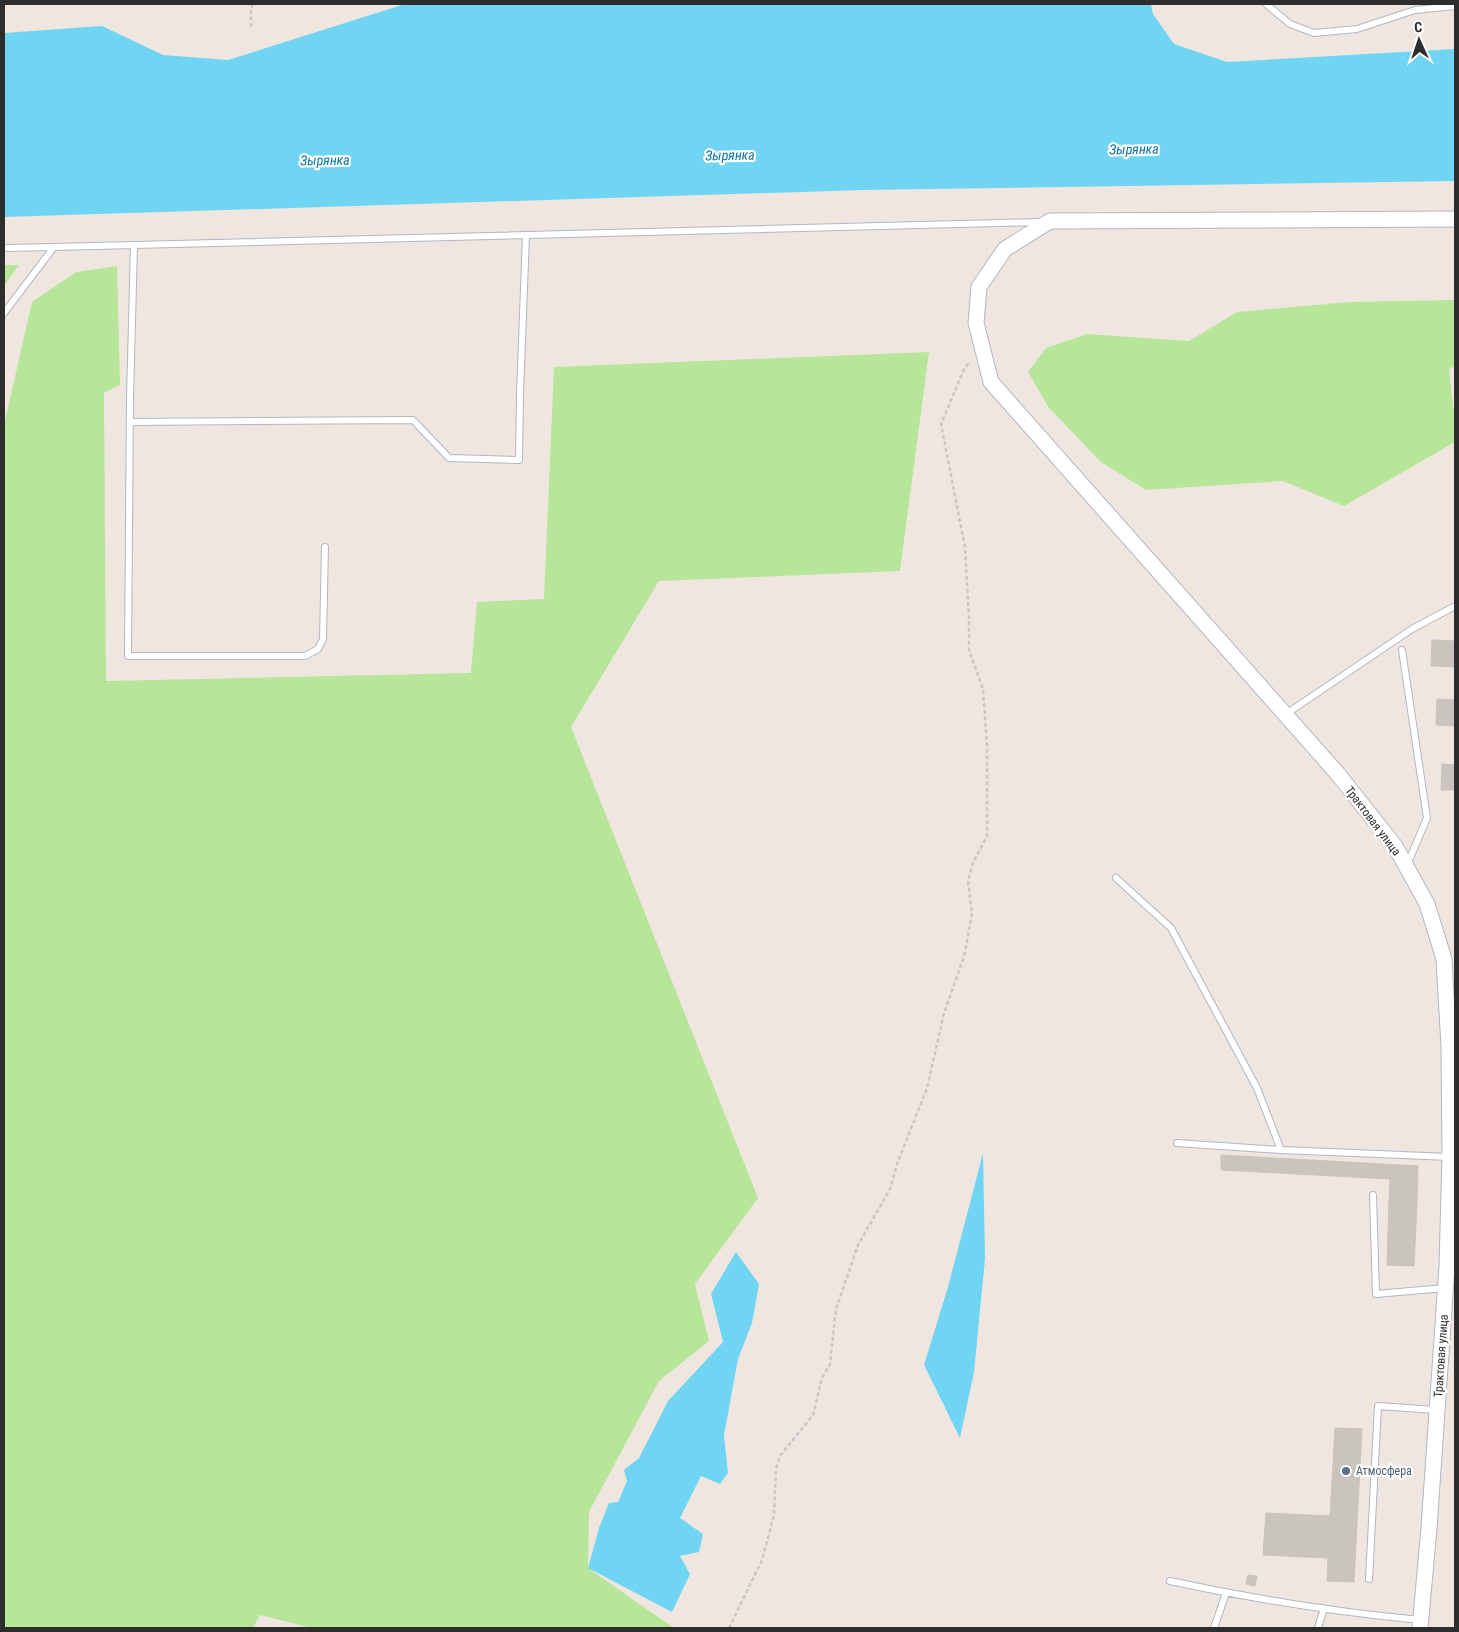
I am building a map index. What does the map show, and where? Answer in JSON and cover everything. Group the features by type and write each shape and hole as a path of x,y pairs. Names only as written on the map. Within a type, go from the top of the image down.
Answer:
{"street":[{"path":"1050,221 1455,219"},
{"name":"Трактовая улица","path":"1050,221 1005,249 979,287 976,323 991,382 1364,806 1395,846 1427,904 1444,959 1448,1047 1451,1266 1445,1288 1421,1624"}],"lane":[{"path":"1266,4 1290,24 1314,33 1357,29 1417,7 1455,6"},
{"path":"4,248 1050,221"},
{"path":"130,422 413,420 449,458 520,460 520,394 526,235"},
{"path":"134,245 128,656 305,656 318,650 323,639 325,547"},
{"path":"4,313 54,247"},
{"path":"1285,715 1412,629 1455,606"},
{"path":"1402,650 1427,818 1406,866"},
{"path":"1116,878 1171,928 1257,1088 1281,1150"},
{"path":"1177,1143 1281,1150 1450,1157"},
{"path":"1373,1195 1376,1294 1445,1288"},
{"path":"1369,1579 1378,1406 1437,1410"},
{"path":"1170,1581 1226,1593 1421,1624"},
{"path":"1214,1628 1226,1593"},
{"path":"1318,1628 1324,1608"}],"path":[{"path":"251,27 253,4"},
{"path":"729,1628 762,1560 774,1515 776,1469 780,1456 813,1415 822,1378 830,1364 836,1309 858,1245 890,1189 897,1164 927,1088 944,1013 964,957 972,914 968,880 973,863 987,836 987,745 983,689 968,650 969,619 965,546 940,424 965,367 983,350"}],"green space":[{"path":"4,265 19,265 4,286"},
{"path":"117,266 120,385 104,393 106,681 471,673 477,602 544,599 554,367 929,352 900,571 659,581 571,727 758,1198 695,1284 709,1341 659,1381 589,1512 588,1568 674,1628 312,1628 260,1615 253,1628 4,1628 4,425 32,302 76,272"},
{"path":"1455,300 1455,366 1449,369 1455,422 1455,442 1344,506 1283,481 1146,490 1101,462 1049,408 1028,372 1046,348 1087,334 1189,341 1237,312 1350,302"}],"water":[{"name":"Зырянка","path":"405,4 1151,4 1153,14 1174,44 1227,62 1455,49 1455,181 863,190 4,217 4,33 102,26 163,55 228,60"},
{"path":"983,1153 985,1259 974,1372 960,1438 924,1365 948,1287"},
{"path":"736,1252 759,1284 752,1323 738,1359 724,1435 728,1473 720,1484 701,1476 680,1518 703,1534 699,1552 680,1556 690,1574 672,1612 588,1568 599,1528 609,1503 618,1502 627,1481 624,1470 639,1458 668,1401 723,1342 711,1294"}],"building":[{"path":"1432,640 1455,641 1455,667 1431,666"},
{"path":"1437,699 1455,700 1455,726 1436,725"},
{"path":"1442,764 1455,765 1455,790 1441,790"},
{"path":"1221,1155 1418,1166 1417,1203 1389,1201 1390,1179 1221,1170"},
{"path":"1389,1201 1417,1203 1414,1266 1387,1265"},
{"name":"Атмосфера","path":"1335,1428 1362,1429 1354,1582 1327,1581 1328,1558 1263,1555 1266,1513 1330,1516"},
{"path":"1248,1575 1257,1576 1255,1586 1246,1584"}],"place":[{"name":"Атмосфера","path":"1346,1471"}]}
